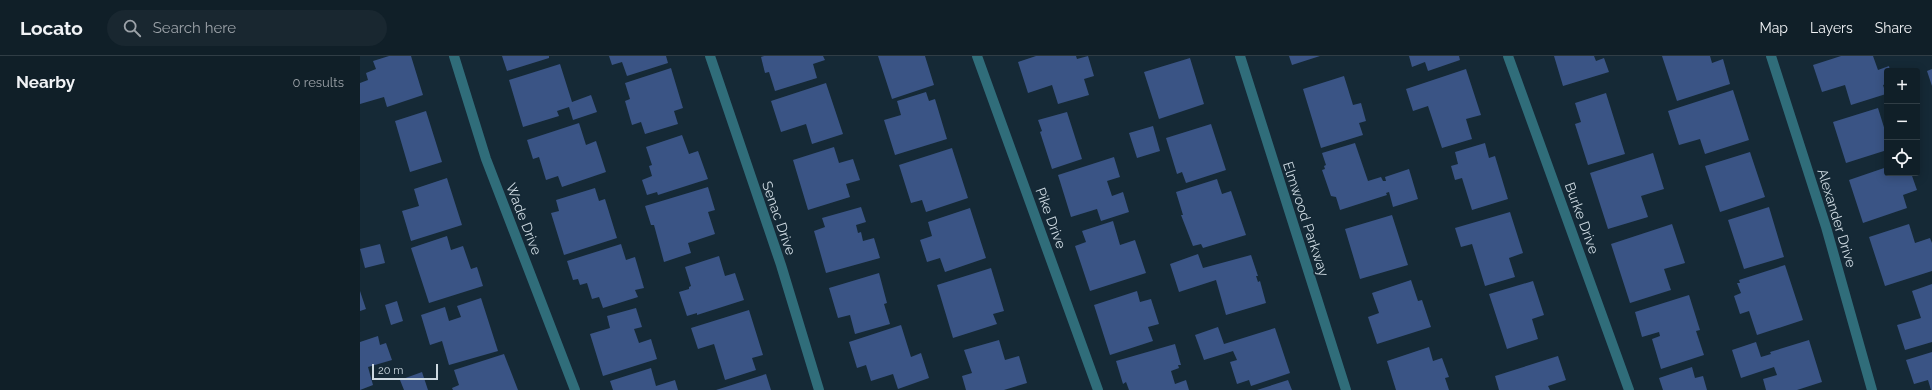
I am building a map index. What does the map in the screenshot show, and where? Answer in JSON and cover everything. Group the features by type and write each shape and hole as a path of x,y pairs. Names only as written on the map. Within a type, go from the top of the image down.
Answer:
{"street":[{"name":"Wade Drive","path":"454,56 486,158 576,390"},
{"name":"Senac Drive","path":"710,56 781,265 819,390"},
{"name":"Pike Drive","path":"977,56 1098,390"},
{"name":"Elmwood Parkway","path":"1240,56 1346,390"},
{"name":"Burke Drive","path":"1508,56 1629,390"},
{"name":"Alexander Drive","path":"1771,56 1826,226 1872,390"}],"building":[{"path":"389,56 411,56 423,95 387,107 384,97 360,104 360,83 368,80 366,73 376,69 373,61"},
{"path":"502,56 549,56 549,58 507,71"},
{"path":"609,56 666,56 668,63 627,76 622,62 612,65"},
{"path":"823,56 825,60 813,64 817,78 775,91 769,72 765,73 761,57"},
{"path":"878,56 925,56 934,85 892,99"},
{"path":"1036,56 1076,56 1077,59 1088,56 1094,76 1084,79 1089,95 1058,104 1052,85 1028,93 1018,62"},
{"path":"1289,56 1320,56 1292,65"},
{"path":"1409,56 1459,56 1460,60 1428,71 1425,62 1412,67"},
{"path":"1554,56 1594,56 1596,61 1604,58 1609,72 1563,86"},
{"path":"1662,56 1710,56 1712,63 1723,59 1730,84 1677,101"},
{"path":"1841,56 1873,56 1878,70 1889,66 1889,68 1884,68 1884,95 1851,105 1845,85 1822,92 1813,65"},
{"path":"1190,58 1204,104 1159,119 1144,72"},
{"path":"560,64 572,102 591,95 597,112 573,120 569,107 557,111 559,116 523,127 509,80"},
{"path":"671,68 683,108 674,111 678,124 645,134 641,122 632,125 625,101 630,99 625,83"},
{"path":"1466,69 1481,115 1466,119 1472,139 1442,148 1428,106 1413,111 1406,89"},
{"path":"1932,69 1932,86 1927,71"},
{"path":"1344,76 1353,105 1361,103 1366,121 1359,123 1363,135 1321,148 1303,89"},
{"path":"826,83 843,134 812,144 806,124 781,132 771,101"},
{"path":"1733,90 1749,140 1705,154 1700,139 1679,145 1668,111"},
{"path":"926,92 929,101 935,99 947,139 895,155 884,120 901,115 897,101"},
{"path":"1606,93 1625,154 1588,165 1575,124 1581,122 1575,103"},
{"path":"1878,108 1884,127 1884,151 1846,163 1833,122"},
{"path":"426,111 442,162 410,172 395,121"},
{"path":"1067,112 1082,159 1052,169 1040,132 1042,131 1038,120"},
{"path":"579,123 586,145 596,141 606,172 562,187 558,176 546,180 539,157 533,159 527,140"},
{"path":"1211,124 1226,170 1186,183 1182,172 1177,174 1166,138"},
{"path":"1153,126 1160,151 1137,158 1129,133"},
{"path":"682,135 689,154 698,151 708,179 658,195 657,192 647,195 642,180 652,176 649,166 652,165 646,147"},
{"path":"1355,143 1368,181 1381,177 1383,181 1386,181 1385,177 1409,169 1418,199 1393,207 1389,192 1386,193 1387,195 1340,210 1336,197 1331,196 1322,170 1325,169 1324,166 1326,165 1322,153"},
{"path":"1485,143 1489,158 1495,156 1508,199 1472,210 1462,178 1455,180 1451,166 1458,164 1455,152"},
{"path":"834,147 839,163 853,159 860,180 846,184 850,197 808,210 793,160"},
{"path":"952,148 968,198 926,212 922,200 911,203 899,165"},
{"path":"1750,152 1765,197 1720,212 1705,166"},
{"path":"1653,153 1664,189 1641,196 1648,217 1608,229 1590,173"},
{"path":"1114,157 1120,177 1107,181 1112,196 1123,192 1129,212 1101,221 1097,209 1071,217 1058,175"},
{"path":"1884,168 1884,176 1912,176 1917,190 1903,195 1907,208 1863,223 1849,180"},
{"path":"447,178 462,225 411,241 402,211 419,206 414,189"},
{"path":"1217,179 1222,194 1231,191 1246,235 1203,248 1201,244 1193,246 1181,215 1183,215 1176,192"},
{"path":"708,187 715,210 708,212 715,234 688,243 691,253 664,262 654,225 651,225 645,206"},
{"path":"595,188 599,201 605,199 617,238 564,255 551,213 559,211 556,200"},
{"path":"861,207 866,222 856,225 858,233 861,232 863,241 874,238 880,258 826,273 814,231 825,227 822,218"},
{"path":"1769,207 1784,257 1744,269 1728,220"},
{"path":"970,208 986,258 945,272 940,258 927,262 920,240 932,236 928,222"},
{"path":"1510,212 1523,253 1509,258 1515,277 1485,286 1472,244 1461,247 1455,228"},
{"path":"1392,215 1408,265 1360,279 1345,229"},
{"path":"1113,221 1120,245 1135,240 1146,273 1090,291 1075,246 1086,242 1082,231"},
{"path":"1672,224 1685,263 1664,269 1671,290 1630,303 1611,244"},
{"path":"1909,224 1915,243 1930,238 1932,243 1932,271 1885,286 1869,237"},
{"path":"447,236 451,250 463,246 471,269 477,267 483,286 429,303 411,248"},
{"path":"380,244 385,263 365,268 360,249"},
{"path":"621,244 626,260 635,257 644,288 635,290 638,297 603,308 599,297 592,299 587,283 580,285 578,279 573,280 567,261"},
{"path":"1198,254 1203,268 1251,255 1258,276 1256,276 1258,282 1260,281 1266,303 1226,315 1216,280 1179,292 1170,264"},
{"path":"719,256 725,276 735,273 744,300 697,315 697,313 687,316 679,292 689,289 691,286 685,267"},
{"path":"1785,265 1803,320 1757,335 1749,311 1740,314 1734,296 1741,293 1737,283 1740,283 1739,280"},
{"path":"991,268 1004,311 993,314 997,324 953,338 937,285"},
{"path":"879,273 887,303 884,304 890,324 855,334 850,315 838,318 829,288"},
{"path":"1411,280 1418,301 1422,300 1431,327 1377,344 1368,317 1379,313 1372,293"},
{"path":"1533,281 1544,315 1532,319 1538,339 1507,349 1489,294"},
{"path":"1932,284 1932,342 1905,350 1897,325 1921,318 1912,291"},
{"path":"360,291 366,309 360,311"},
{"path":"1137,291 1140,302 1151,299 1159,324 1148,327 1153,341 1110,355 1094,305"},
{"path":"1689,295 1700,330 1696,331 1704,355 1661,369 1652,339 1660,336 1659,332 1642,337 1635,312"},
{"path":"481,298 498,351 449,365 442,341 430,345 421,315 445,307 449,321 461,317 457,306"},
{"path":"397,301 403,321 391,325 385,305"},
{"path":"636,308 642,327 634,329 639,343 651,339 657,359 603,376 590,334 610,328 607,316"},
{"path":"749,310 763,355 752,358 756,370 725,380 714,344 698,349 691,328"},
{"path":"901,325 911,357 921,353 929,378 898,389 893,374 871,381 866,365 857,368 849,342"},
{"path":"1218,327 1224,344 1275,328 1290,373 1251,386 1249,380 1237,384 1230,362 1237,360 1233,351 1204,360 1195,335"},
{"path":"378,336 380,345 386,343 392,360 368,367 373,385 360,390 360,342"},
{"path":"999,340 1005,360 1019,356 1027,383 1004,390 966,390 962,376 972,373 964,350"},
{"path":"1809,340 1822,382 1797,390 1766,390 1763,379 1777,375 1774,367 1741,378 1732,350 1756,342 1761,357 1771,354 1770,352"},
{"path":"1175,344 1181,365 1178,365 1179,368 1171,371 1175,384 1186,380 1189,390 1129,390 1126,382 1123,384 1116,361"},
{"path":"1429,347 1433,361 1442,358 1449,377 1445,378 1449,390 1396,390 1387,361"},
{"path":"1932,352 1931,390 1928,380 1914,384 1906,360"},
{"path":"504,354 518,390 453,390 452,388 459,385 454,370"},
{"path":"1558,356 1566,380 1548,386 1550,390 1499,390 1495,376"},
{"path":"1692,367 1695,378 1703,376 1707,390 1663,390 1659,378"},
{"path":"651,368 656,386 675,380 678,390 613,390 610,381"},
{"path":"422,372 428,390 404,390 400,380"},
{"path":"766,374 771,390 716,390"},
{"path":"1288,380 1292,390 1257,390"}]}
